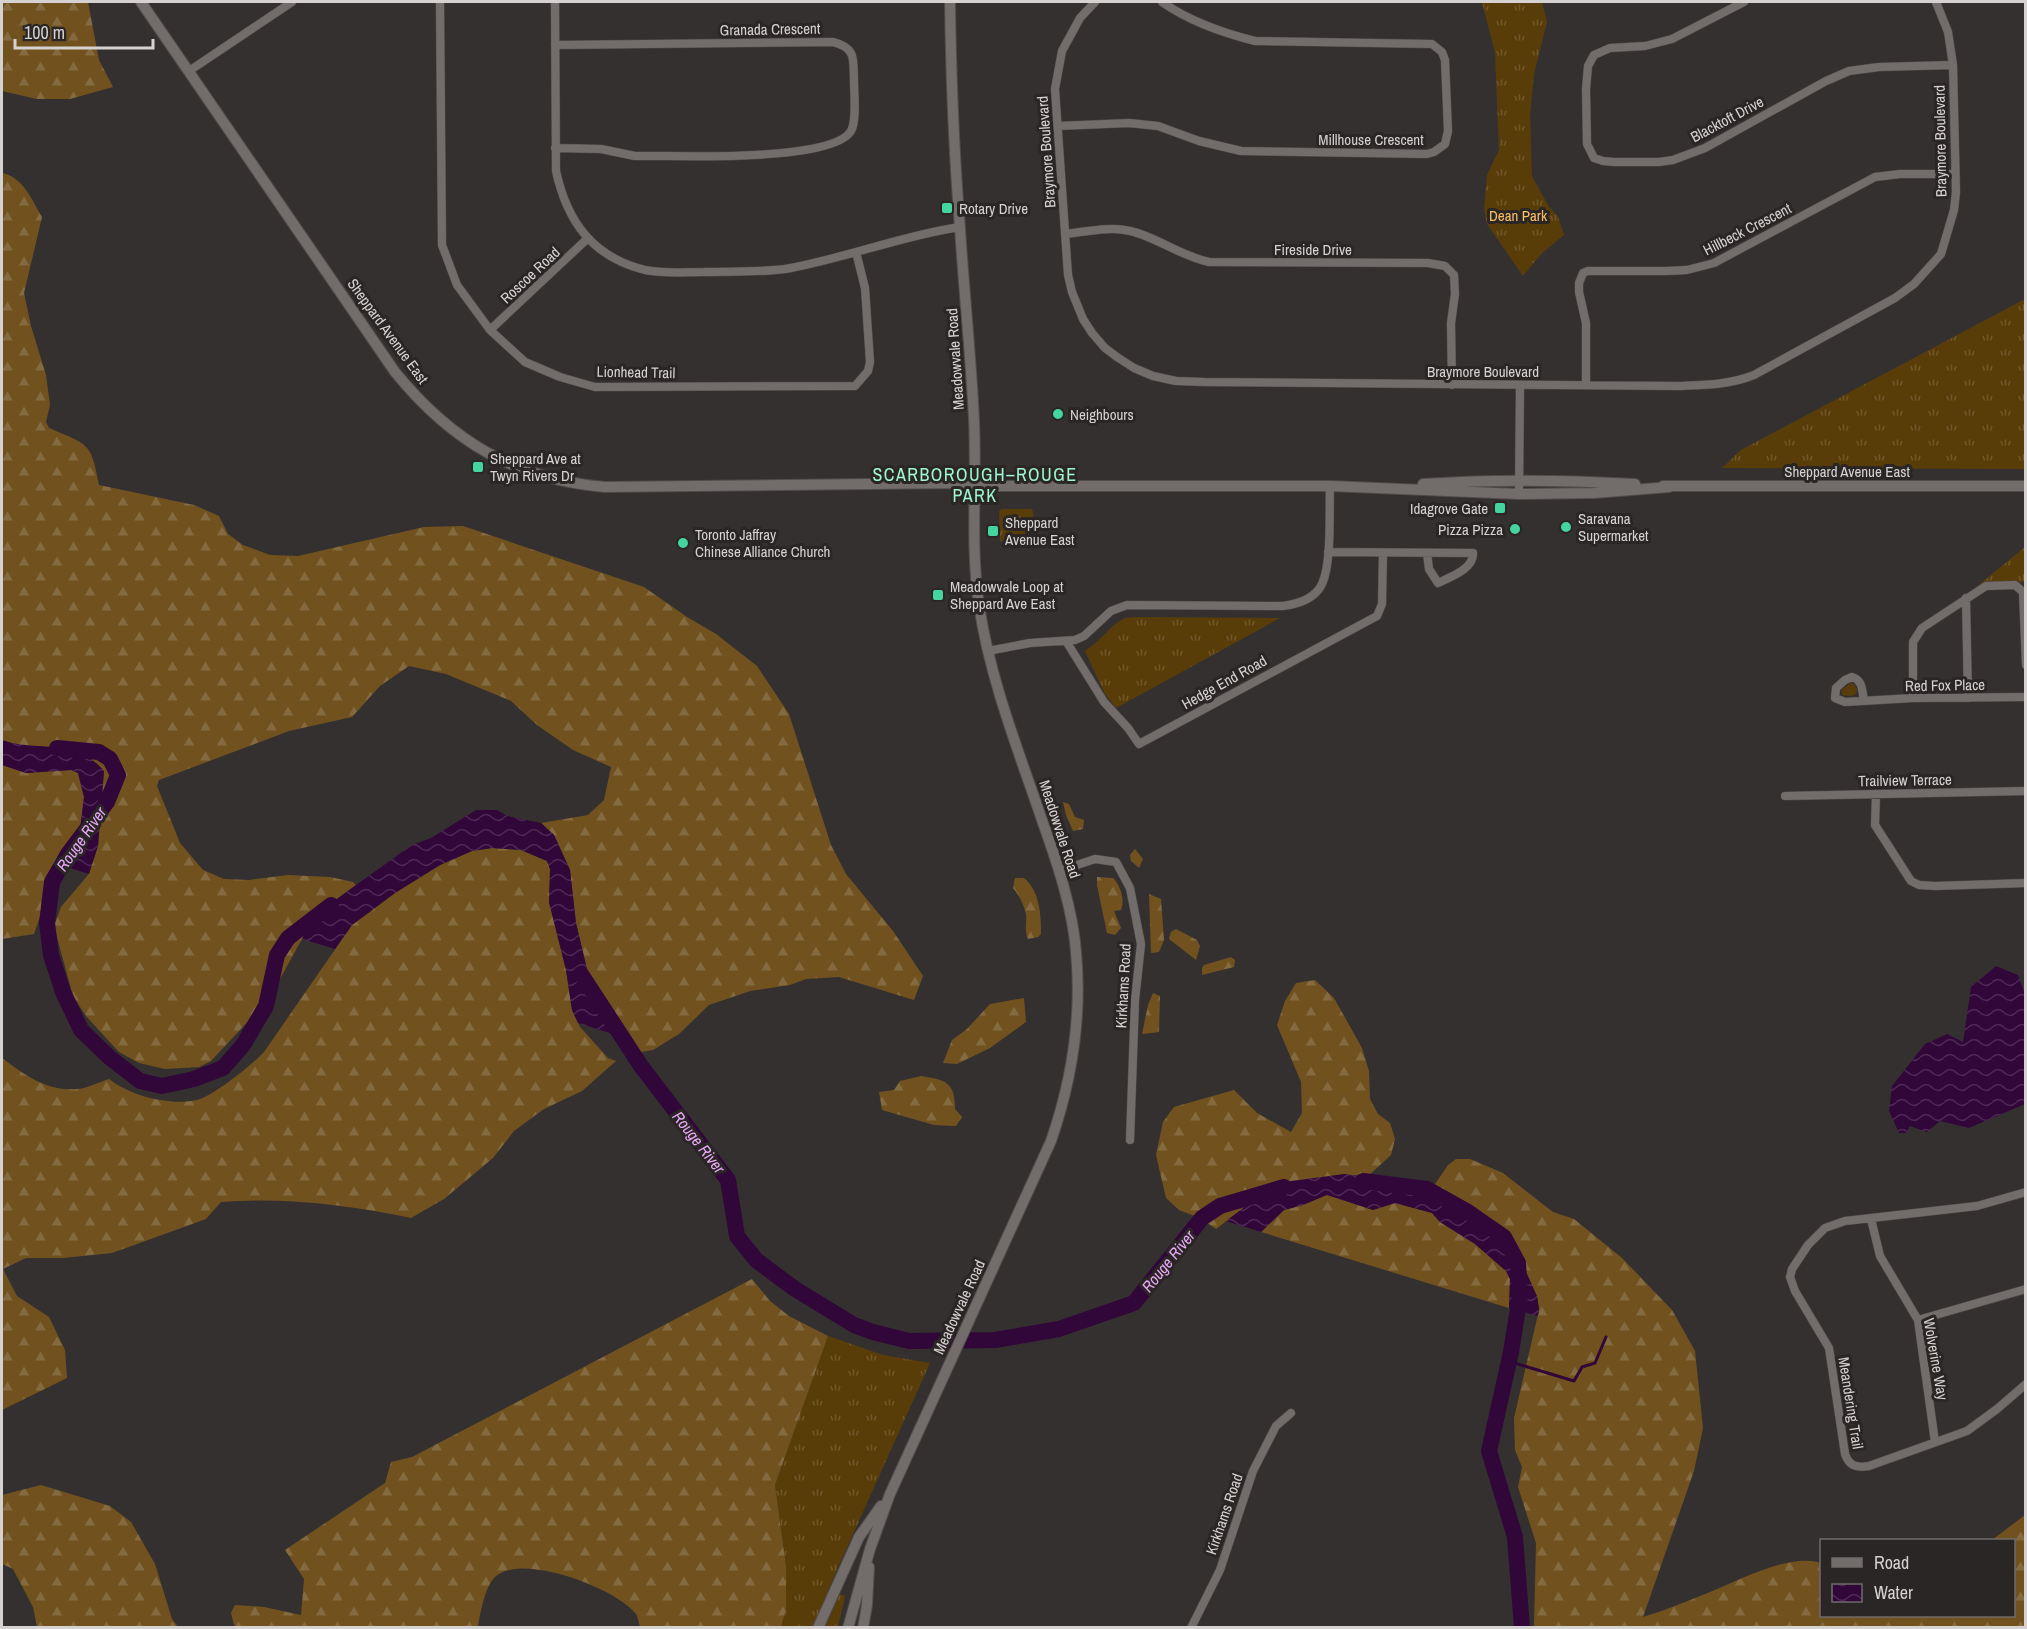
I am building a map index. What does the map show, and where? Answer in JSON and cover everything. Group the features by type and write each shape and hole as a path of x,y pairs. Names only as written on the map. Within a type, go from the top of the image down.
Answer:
{"main road":[{"name":"Sheppard Avenue East","path":"141,2 395,372 423,403 460,437 483,452 528,472 547,478 605,487 975,484 996,486 1330,486 1519,494 1594,493 1669,487"},
{"name":"Meadowvale Road","path":"848,1628 870,1549 890,1494 1051,1141 1072,1062 1077,1011 1076,951 1059,871 1000,697 978,602 973,393 959,227 950,2"},
{"name":"Sheppard Avenue East","path":"1380,487 1471,480 1595,482 1669,487 2025,486"},
{"path":"818,1628 859,1537 890,1494"},
{"path":"862,1628 867,1605 870,1549"}],"street":[{"path":"189,71 292,2"},
{"name":"Lionhead Trail","path":"440,2 442,245 457,285 490,330 525,362 560,377 595,387 855,386 868,371 870,362 865,288 856,252"},
{"path":"555,2 556,171 561,193 571,216 587,239 603,252 621,262 646,270 670,272 789,268 901,239 959,227"},
{"name":"Braymore Boulevard","path":"1095,2 1080,18 1062,51 1055,89 1068,275 1083,319 1105,348 1134,368 1153,376 1176,381 1452,385 1705,385 1740,381 1895,298 1914,284 1941,254 1952,220 1956,192 1953,65 1948,32 1936,2"},
{"name":"Millhouse Crescent","path":"1058,126 1128,123 1151,125 1174,130 1215,146 1241,151 1427,154 1445,144 1448,131 1445,60 1442,52 1432,44 1255,41 1227,34 1162,2"},
{"name":"Blacktoft Drive","path":"1744,2 1672,39 1645,46 1610,48 1594,55 1588,66 1586,89 1587,144 1594,158 1614,162 1673,160 1705,148 1826,81 1849,72 1879,67 1953,65"},
{"name":"Granada Crescent","path":"555,45 833,42 844,44 853,55 854,113 852,131 842,140 812,149 779,154 635,156 611,150 555,148"},
{"name":"Hillbeck Crescent","path":"1586,385 1586,323 1579,292 1579,283 1583,273 1588,271 1677,270 1714,263 1875,177 1900,174 1955,174"},
{"name":"Fireside Drive","path":"1065,234 1112,230 1133,232 1177,252 1209,262 1428,263 1445,266 1454,275 1455,287 1451,323 1452,385"},
{"name":"Roscoe Road","path":"490,330 587,239"},
{"path":"1519,494 1520,385"},
{"path":"988,651 1030,643 1066,641 1084,636 1111,611 1127,605 1283,606 1309,599 1322,585 1327,568 1330,486"},
{"path":"1328,552 1473,553 1473,559 1470,565 1438,583 1430,569 1427,553"},
{"name":"Hedge End Road","path":"1066,641 1104,702 1139,744 1377,616 1383,604 1383,553"},
{"path":"1913,698 1913,642 1922,628 1986,586 2015,585 2023,592 2025,665"},
{"path":"1966,598 1968,698"},
{"name":"Red Fox Place","path":"1864,700 2025,697"},
{"name":"Trailview Terrace","path":"1785,796 2025,791"},
{"path":"1876,795 1875,825 1911,880 1919,885 2025,883"},
{"name":"Kirkhams Road","path":"1059,871 1095,859 1116,862 1130,888 1141,944 1135,1000 1130,1140"},
{"name":"Meandering Trail","path":"2025,1192 1977,1206 1845,1221 1825,1228 1808,1245 1792,1269 1790,1277 1795,1291 1829,1348 1848,1461 1855,1467 1869,1466 1967,1431 2025,1384"},
{"name":"Wolverine Way","path":"1871,1219 1880,1256 1918,1320 1935,1442"},
{"path":"1918,1320 2025,1289"},
{"name":"Kirkhams Road","path":"1191,1628 1220,1570 1253,1471 1276,1426 1291,1413"}],"green space":[{"path":"2,2 88,2 99,60 113,87 70,99 37,99 2,91"},
{"name":"Dean Park","path":"1482,2 1542,2 1547,22 1534,74 1530,114 1532,176 1549,207 1558,217 1564,235 1541,254 1523,276 1487,224 1484,210 1487,175 1499,150 1495,53"},
{"path":"2,173 16,179 21,184 42,217 24,293 46,375 50,405 46,422 49,428 86,446 93,460 99,485 194,505 219,516 228,534 243,545 270,555 298,556 424,527 463,526 644,587 716,634 757,666 789,714 831,845 846,874 893,931 923,976 914,1000 839,977 806,979 790,985 750,991 709,1005 679,1034 653,1050 641,1052 599,1014 576,923 570,870 554,835 541,823 588,815 604,800 611,767 573,750 537,725 511,701 446,674 409,666 380,686 352,717 289,731 159,780 157,786 180,843 203,870 224,879 249,880 288,875 330,877 353,882 356,885 315,915 269,999 211,1061 199,1067 165,1069 139,1063 119,1052 86,1016 73,996 54,926 61,907 88,875 98,846 104,771 2,740"},
{"path":"2025,299 2025,469 1722,468 1741,450"},
{"path":"1002,509 1032,509 1030,529 1020,538 1007,542 1000,541 999,511"},
{"path":"2025,547 2025,582 1998,582 1975,588"},
{"path":"1125,618 1280,618 1116,708 1105,694 1085,651"},
{"path":"1851,683 1857,690 1856,694 1843,695 1841,690"},
{"path":"2,765 26,773 71,770 78,773 84,797 79,838 72,866 46,899 34,934 2,939"},
{"path":"1063,802 1069,804 1075,817 1084,820 1083,829 1073,831"},
{"path":"492,848 521,850 547,861 550,869 549,902 566,970 572,1010 580,1027 608,1058 616,1061 582,1091 544,1109 514,1131 493,1158 444,1199 411,1218 317,1203 221,1202 206,1219 112,1253 63,1258 26,1258 3,1269 17,1296 49,1317 65,1350 67,1378 2,1410 2,1058 37,1081 56,1088 82,1088 109,1079 139,1095 151,1098 186,1102 204,1098 232,1079 264,1052 352,925 395,893 440,865 472,851"},
{"path":"1135,849 1143,859 1139,868 1131,861 1130,855"},
{"path":"1097,877 1113,878 1122,893 1121,910 1114,911 1121,928 1115,935 1107,933"},
{"path":"1015,878 1024,878 1036,897 1041,926 1041,934 1038,937 1028,939 1025,911 1013,888"},
{"path":"1149,894 1161,899 1164,940 1159,952 1151,953"},
{"path":"1176,929 1197,940 1200,946 1196,960 1169,939 1171,932"},
{"path":"1231,957 1235,960 1234,967 1202,975 1204,965"},
{"path":"1315,980 1334,998 1362,1048 1369,1071 1370,1099 1378,1114 1390,1123 1395,1139 1391,1155 1367,1177 1344,1174 1266,1191 1216,1229 1200,1218 1179,1210 1166,1198 1156,1155 1163,1122 1174,1107 1234,1090 1257,1113 1291,1132 1302,1113 1301,1082 1277,1025 1285,1001 1296,983"},
{"path":"1153,993 1160,996 1159,1032 1142,1034 1148,1005"},
{"path":"1024,998 1026,1022 990,1048 957,1064 943,1063 952,1040 967,1029 990,1004"},
{"path":"921,1076 943,1081 951,1088 955,1109 962,1117 956,1126 934,1125 882,1110 879,1092 894,1090 900,1081"},
{"path":"1456,1159 1470,1159 1503,1173 1553,1212 1574,1219 1622,1258 1672,1310 1695,1351 1703,1428 1694,1471 1643,1617 1765,1569 1808,1561 1820,1563 1820,1617 2015,1617 2015,1539 1993,1539 2025,1515 2025,1627 1534,1627 1536,1543 1518,1487 1522,1467 1515,1450 1514,1418 1539,1310 1537,1296 1431,1190 1448,1165"},
{"path":"1327,1194 1373,1210 1395,1203 1432,1213 1440,1222 1475,1244 1506,1271 1510,1279 1509,1308 1261,1232 1284,1210 1303,1205"},
{"path":"752,1279 770,1301 789,1316 828,1336 775,1485 786,1566 786,1609 781,1627 640,1627 636,1614 625,1604 590,1584 547,1571 526,1569 509,1570 492,1580 484,1600 478,1627 238,1628 234,1625 231,1613 235,1605 264,1607 301,1615 304,1579 285,1550 385,1483 391,1462 412,1457"},
{"path":"828,1336 883,1355 930,1363 813,1627 781,1627 786,1609 786,1566 775,1485"},
{"path":"41,1485 110,1506 131,1522 155,1564 172,1619 178,1627 37,1627 33,1607 13,1569 2,1564 2,1495"},
{"path":"840,1594 845,1596 838,1627 825,1627"}],"water":[{"name":"Rouge River","path":"2,740 16,744 69,749 93,760 104,771 98,846 89,874 70,868 79,838 84,797 78,773 71,770 26,773 2,765"},
{"path":"476,810 497,810 507,816 541,823 554,835 570,870 576,923 596,1007 599,1014 626,1038 578,1023 572,1010 566,970 549,902 550,869 547,861 521,850 492,848 472,851 440,865 395,893 352,925 335,949 302,939 315,915 412,845 431,838"},
{"path":"1996,966 2018,975 2025,994 2025,1104 1969,1128 1940,1121 1927,1132 1910,1126 1906,1133 1899,1133 1889,1111 1892,1086 1925,1044 1947,1034 1963,1042 1971,987"},
{"name":"Rouge River","path":"1344,1174 1367,1177 1397,1187 1440,1193 1467,1209 1522,1263 1537,1296 1538,1316 1509,1308 1510,1279 1506,1271 1475,1244 1440,1222 1432,1213 1395,1203 1373,1210 1327,1195 1284,1210 1261,1232 1226,1221 1266,1191 1284,1182"}],"waterway":[{"name":"Rouge River","path":"57,748 99,752 110,759 118,775 107,802 68,854 52,882 47,923 51,955 63,992 81,1030 109,1057 140,1081 162,1086 194,1079 223,1068 243,1045 266,1006 277,955 288,938 331,905"},
{"name":"Rouge River","path":"581,974 641,1066 728,1180 737,1236 756,1260 795,1289 854,1325 873,1332 909,1341 995,1340 1059,1329 1134,1303 1202,1218 1220,1206 1284,1187"},
{"name":"Rouge River","path":"1363,1181 1427,1189 1468,1212 1504,1237 1518,1263 1520,1296 1511,1352 1489,1451 1515,1537 1522,1628"},
{"path":"1508,1361 1574,1381 1582,1367 1595,1363 1606,1337"}],"place":[{"name":"Rotary Drive","path":"947,208"},
{"name":"Neighbours","path":"1058,414"},
{"name":"Sheppard Ave at Twyn Rivers Dr","path":"478,467"},
{"name":"Idagrove Gate","path":"1500,508"},
{"name":"Saravana Supermarket","path":"1566,527"},
{"name":"Pizza Pizza","path":"1515,529"},
{"name":"Sheppard Avenue East","path":"993,531"},
{"name":"Toronto Jaffray Chinese Alliance Church","path":"683,543"},
{"name":"Meadowvale Loop at Sheppard Ave East","path":"938,595"}],"district":[{"name":"SCARBOROUGH–ROUGE PARK","path":"975,484"}]}
